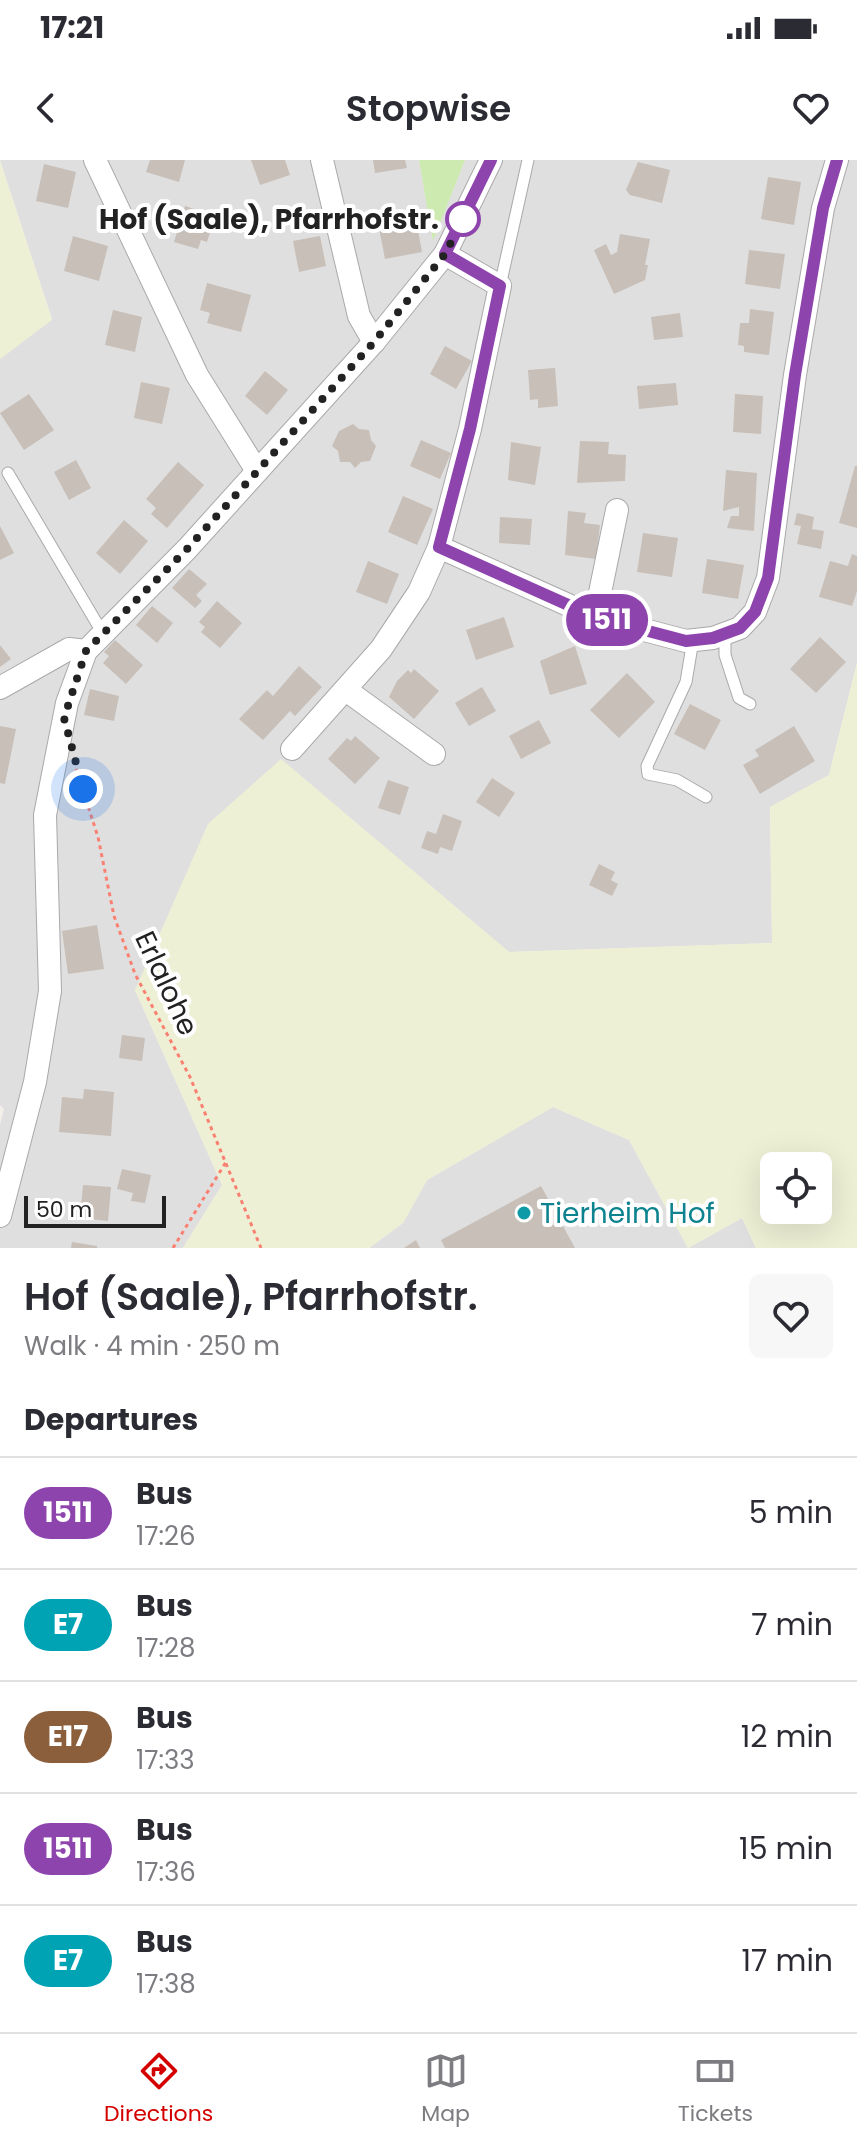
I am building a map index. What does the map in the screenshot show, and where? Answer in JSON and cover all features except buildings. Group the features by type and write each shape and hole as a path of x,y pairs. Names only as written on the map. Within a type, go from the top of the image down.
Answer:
{"street":[{"path":"95,160 197,375 257,471"},
{"path":"322,160 359,316 374,342"},
{"path":"0,1216 35,1082 50,991 45,815 67,703 86,651 187,549 374,342 445,254 491,160"},
{"path":"439,547 595,617 693,640 740,628 755,612 768,578 795,375 823,208 837,160"},
{"path":"292,749 381,649 419,592 439,547 470,429 500,286 445,254"},
{"path":"595,617 617,510"},
{"path":"0,688 69,649 86,651"},
{"path":"346,690 434,754"}],"lane":[{"path":"500,286 528,160"},
{"path":"8,473 102,632"},
{"path":"725,634 725,655 739,698 750,704"},
{"path":"693,640 686,682 647,766 648,774 677,780 706,797"}],"path":[{"name":"Erlalohe","path":"75,764 98,837 114,916 135,974 190,1077 261,1248"},
{"path":"173,1248 226,1162"}],"shaded area":[{"path":"0,160 419,160 433,240 465,160 857,160 857,663 829,775 770,807 772,943 509,952 281,760 135,990 222,1185 183,1248 0,1248 0,1125 4,1109 0,1105 0,359 52,319"},
{"path":"553,1107 629,1140 688,1248 369,1248 403,1223 427,1180"},
{"path":"742,1218 756,1248 688,1248"}],"green space":[{"path":"419,160 465,160 433,241"},
{"path":"0,161 52,320 0,359"},
{"path":"857,663 857,1248 756,1248 742,1218 688,1248 629,1140 553,1107 427,1180 403,1223 369,1248 183,1248 222,1185 135,990 208,824 281,759 509,952 772,943 770,807 829,775"}],"bus line":[{"name":"1511","path":"491,160 445,254 500,286 470,429 439,547 595,617 686,641 713,638 740,628 755,612 768,578 795,375 823,208 837,160"}],"place":[{"name":"Hof (Saale), Pfarrhofstr.","path":"463,219"},
{"name":"Tierheim Hof","path":"524,1213"}],"route":[{"path":"83,789 64,718 86,651 187,549 374,342 445,254 463,219"}]}
